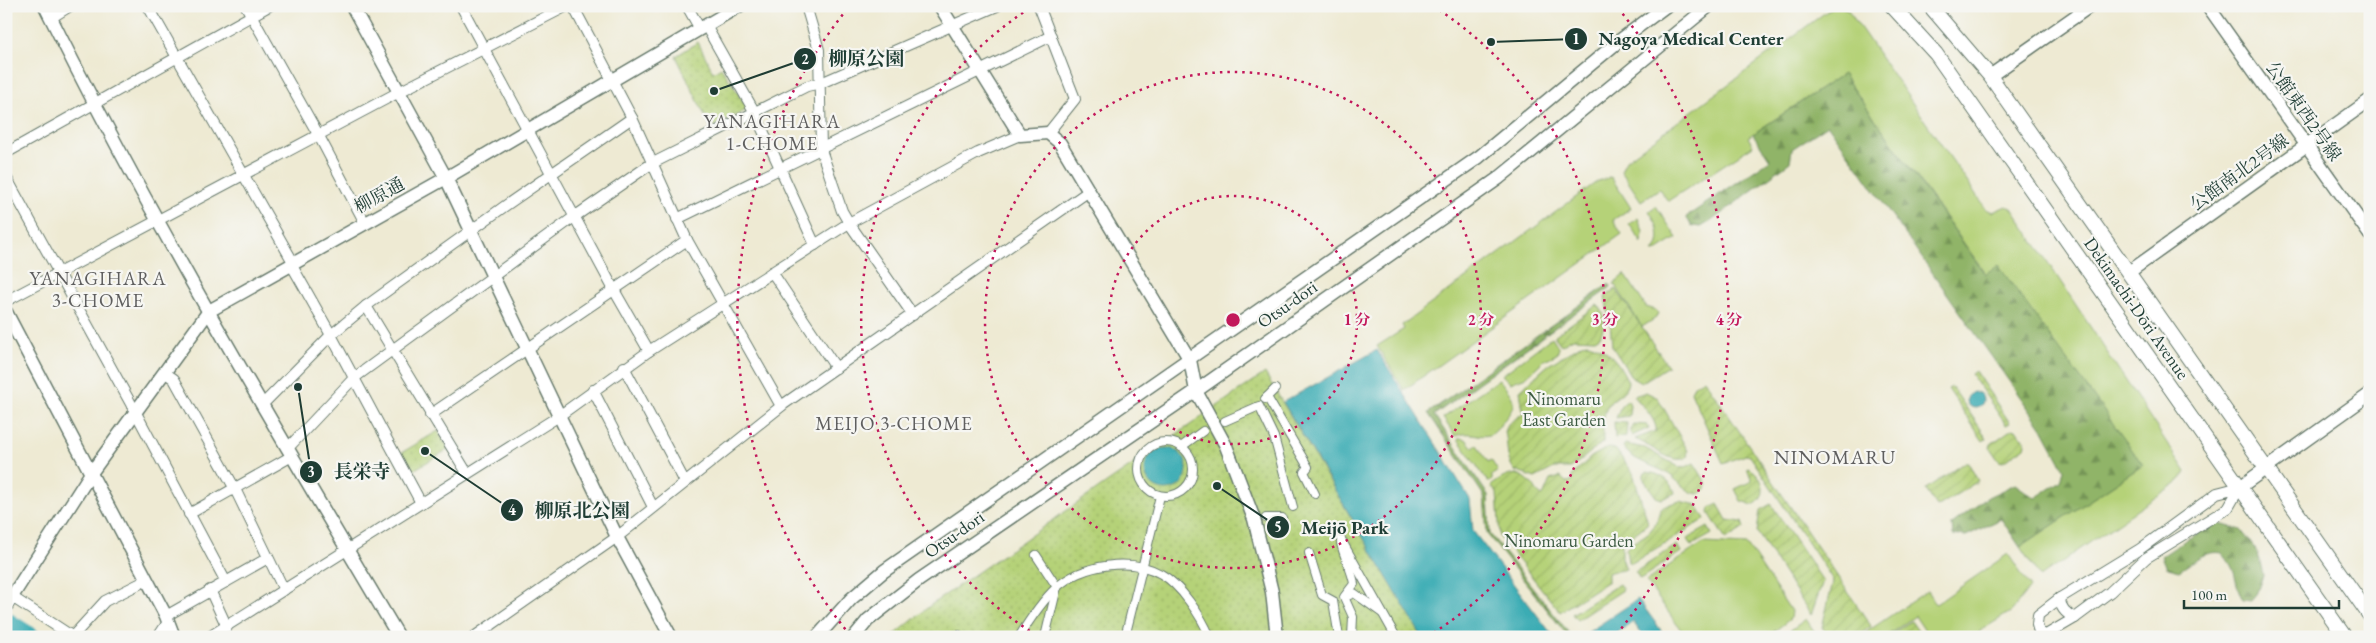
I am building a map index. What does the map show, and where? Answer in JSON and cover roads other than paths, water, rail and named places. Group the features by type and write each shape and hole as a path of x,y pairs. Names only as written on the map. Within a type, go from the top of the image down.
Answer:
{"main road":[{"name":"Dekimachi-Dōri Avenue","path":"1892,6 1936,54 2345,637"},
{"name":"Dekimachi-Dōri Avenue","path":"1930,6 1990,76 2370,616"}],"street":[{"path":"45,6 94,104 159,221 290,452 399,637"},
{"path":"51,18 70,6"},
{"path":"148,6 244,175 421,503"},
{"path":"246,6 365,223"},
{"path":"6,153 269,6"},
{"path":"352,6 446,178 617,537 672,637"},
{"path":"461,6 574,217 649,350"},
{"path":"6,301 400,92 567,6"},
{"path":"573,6 632,118 651,164 687,240 781,406"},
{"path":"687,6 703,28 754,111 815,245"},
{"name":"柳原通","path":"8,600 91,473 209,310 446,178 739,6"},
{"path":"806,6 819,50 821,150 848,223 912,315"},
{"path":"940,6 1020,135"},
{"path":"189,514 234,489 290,452 354,378 391,349 574,217 651,164 807,86 821,83 997,6"},
{"name":"Otsu-dori","path":"817,637 851,599 884,571 1190,360 1479,156 1619,41 1666,6"},
{"name":"Otsu-dori","path":"854,637 868,620 907,588 1196,391 1499,178 1709,6"},
{"path":"1990,76 2090,6"},
{"name":"公館東西2号線","path":"2208,6 2370,235"},
{"path":"1040,7 1074,99 1048,133"},
{"path":"677,219 1051,36"},
{"name":"公館南北2号線","path":"2129,272 2370,100"},
{"path":"263,404 331,335 366,306 632,118"},
{"path":"208,637 348,551 467,473 559,416 649,350 848,223 978,153 1020,135 1048,133 1060,143 1190,360 1196,391 1226,446 1254,518 1271,583 1276,637"},
{"path":"6,177 60,273 226,582"},
{"path":"474,637 617,537 685,482 719,458 781,406 1089,192"},
{"path":"430,415 687,240"},
{"path":"772,272 836,368"},
{"path":"366,306 430,415 467,473"},
{"path":"6,312 147,580 174,637"},
{"path":"624,367 685,482"},
{"path":"164,372 174,379 234,489 284,590"},
{"path":"1225,420 1259,406 1275,389"},
{"path":"593,390 652,508"},
{"path":"2240,488 2217,493 2140,549 2060,598 2038,615 2037,625 2039,632 2046,635 2075,618 2110,592 2146,558 2228,508 2240,488 2265,468 2370,394"},
{"path":"1267,397 1308,467 1304,472 1315,494"},
{"path":"1259,406 1274,437 1294,507"},
{"path":"1181,447 1203,431"},
{"path":"1133,457 1138,466 1141,482 1152,493 1160,496 1178,494 1191,480 1193,471 1188,453 1181,447 1165,442 1156,443 1144,453 1138,466"},
{"path":"1125,637 1141,566 1160,496"},
{"path":"1266,518 1282,518"},
{"path":"1344,597 1354,584 1352,570 1343,554 1338,534 1396,637"},
{"path":"1309,553 1322,595 1334,601 1354,593 1383,614"},
{"path":"1036,554 1057,588 1045,637"},
{"path":"158,637 167,619 210,590 268,558"},
{"path":"1019,637 1032,617 1057,588 1083,572 1097,567 1141,566 1162,574 1190,600 1210,637"},
{"path":"8,600 73,636 105,602 147,580"},
{"path":"210,590 227,627"},
{"path":"1344,597 1353,617 1352,637"},
{"path":"2060,598 2060,603 2066,614 2075,618"},
{"path":"1334,601 1339,637"}],"water":[{"path":"1377,350 1470,499 1473,531 1554,637 1422,637 1283,402"},
{"path":"1972,392 1978,392 1983,397 1981,406 1972,408 1967,403 1967,397"},
{"path":"1166,448 1181,454 1187,469 1181,484 1166,490 1151,484 1145,469 1151,454"},
{"path":"1638,599 1666,637 1644,637 1633,622 1612,637 1581,637"}],"waterway":[{"path":"6,621 31,637"}],"place":[{"name":"Nagoya Medical Center","path":"1491,42"},
{"name":"柳原公園","path":"714,91"},
{"name":"長栄寺","path":"298,387"},
{"name":"柳原北公園","path":"425,451"},
{"name":"Meijō Park","path":"1217,486"}],"district":[{"name":"YANAGIHARA 1-CHOME","path":"772,132"},
{"name":"YANAGIHARA 3-CHOME","path":"98,289"},
{"name":"MEIJO 3-CHOME","path":"894,423"},
{"name":"NINOMARU","path":"1835,457"}],"park label":[{"name":"Ninomaru East Garden","path":"1564,408"},
{"name":"Ninomaru Garden","path":"1569,540"}]}
